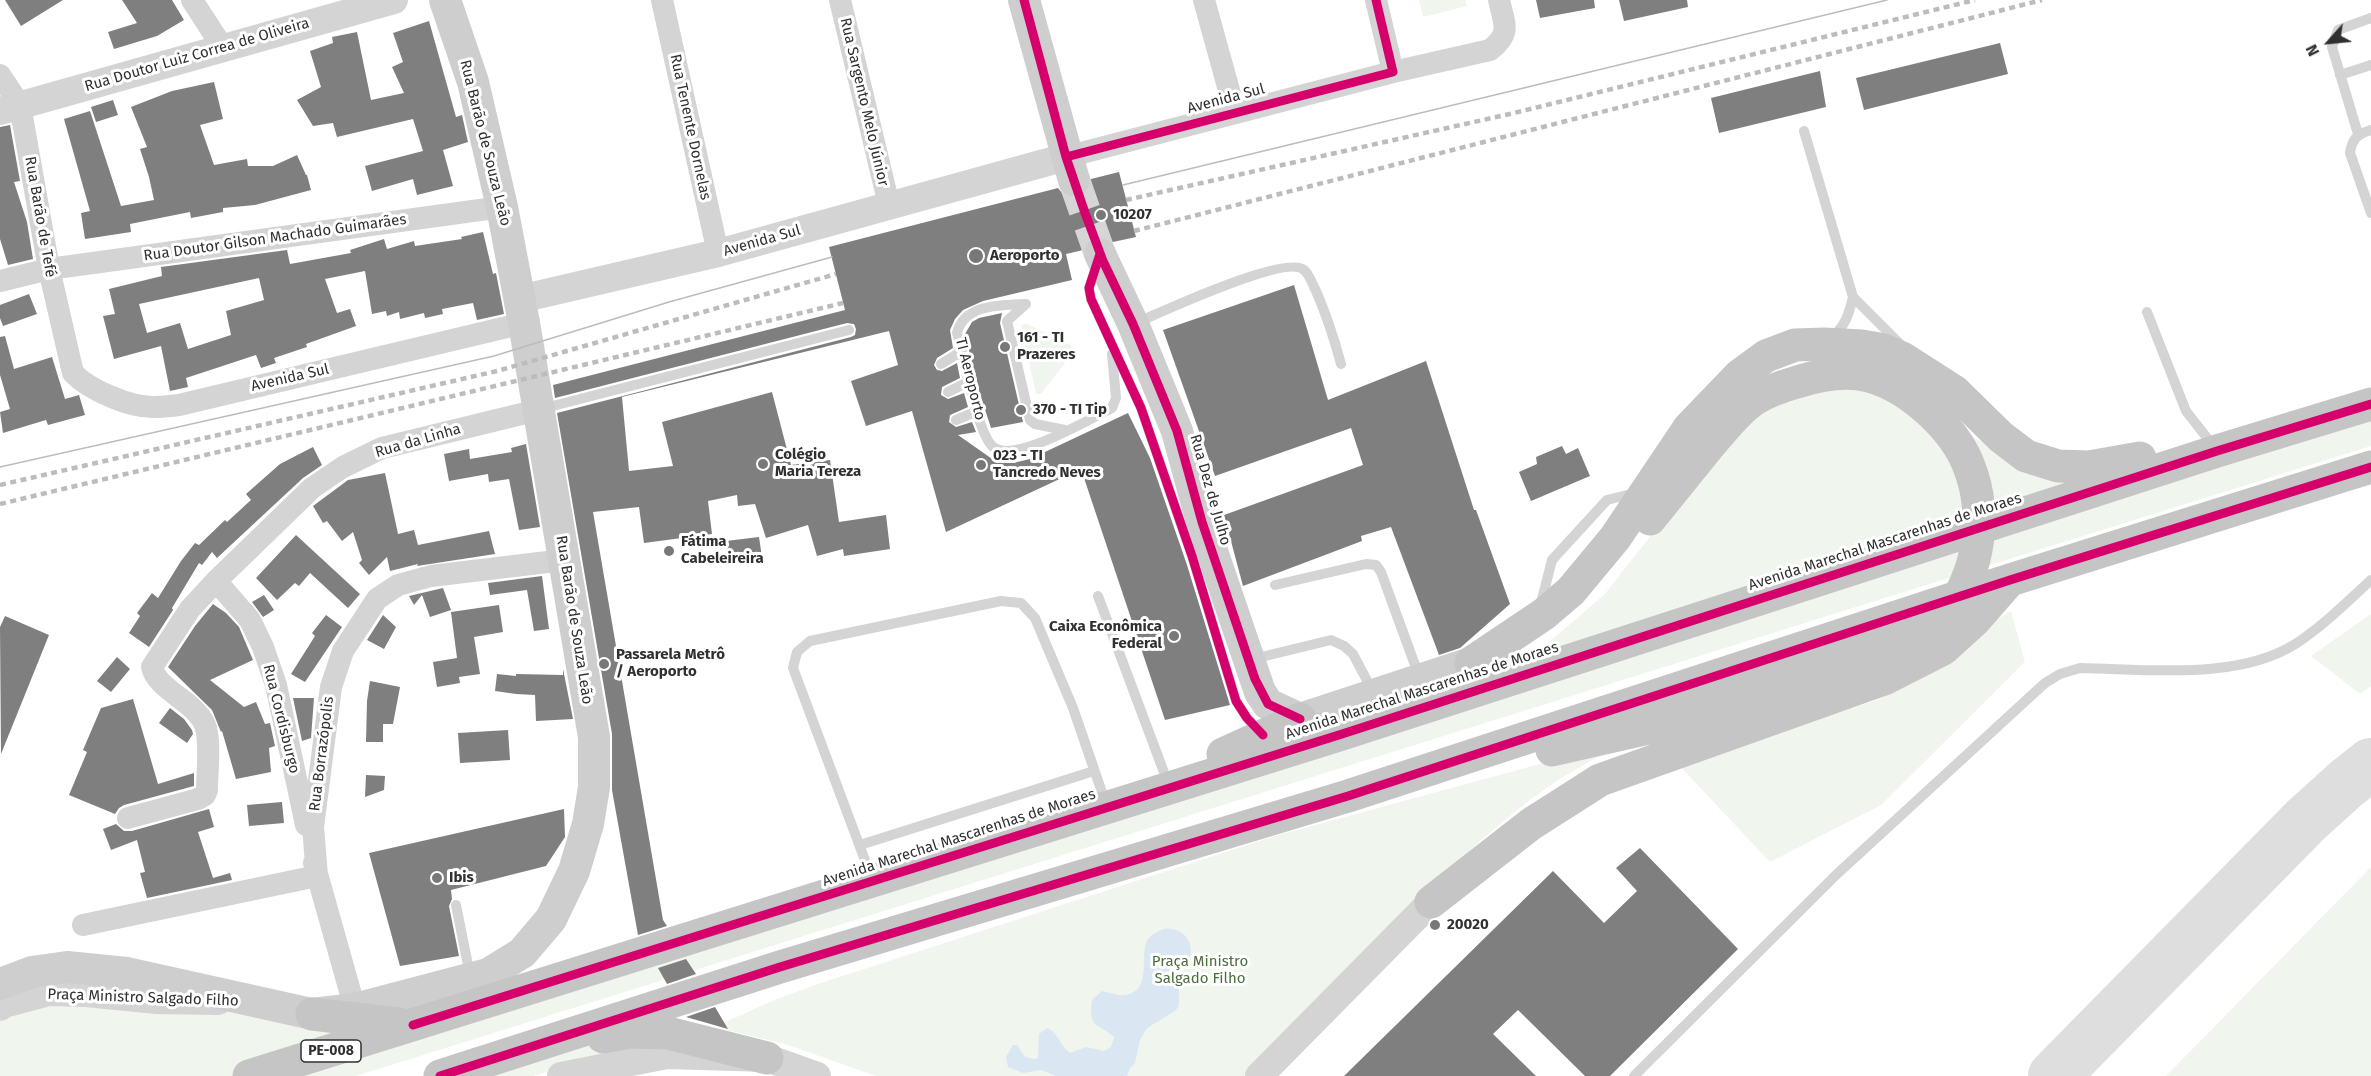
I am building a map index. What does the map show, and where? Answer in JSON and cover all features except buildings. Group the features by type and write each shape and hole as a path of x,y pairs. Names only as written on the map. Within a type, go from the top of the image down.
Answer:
{"highway":[{"path":"1471,663 1537,619 1571,591 1615,538 1689,428 1740,375 1766,356 1795,345 1862,346 1884,350 1902,358 1954,392 2026,456 2058,466 2089,467 2172,453 2217,451"},
{"path":"1348,796 1655,726 1894,651 1912,643 1928,633 1951,610 1968,579 1976,556 1980,515 1970,468 1949,432 1933,412 1886,382 1868,375 1826,375 1777,388 1755,399 1733,418 1586,598 1538,639 1506,653 1471,663"},
{"name":"Avenida Marechal Mascarenhas de Moraes","path":"249,1076 1107,807 2217,451 2371,404"},
{"path":"440,1076 771,970 1348,796 2010,580 2371,467"},
{"path":"1431,902 1531,824 1600,780 1884,679 1943,649 1975,620 2010,580"},
{"path":"1155,790 1263,735 1300,719"},
{"path":"1431,902 1470,859 1507,824 1557,783 1655,726"},
{"path":"312,1014 413,1025"},
{"path":"495,1058 630,1032 668,1033 767,1058"}],"main road":[{"name":"Rua Barão de Souza Leão","path":"253,1002 312,1014 355,1009 488,974 522,953 551,919 574,871 588,824 594,787 594,737 522,311 502,207 473,82 445,0"},
{"path":"1024,0 1070,168"},
{"name":"Rua Dez de Julho","path":"1100,254 1133,324 1177,431 1202,522 1260,692 1268,704 1300,719"},
{"path":"1300,719 1471,663"},
{"path":"0,984 32,972 67,967 127,973 253,1002"}],"street":[{"path":"192,0 223,48"},
{"name":"Rua Doutor Luiz Correa de Oliveira","path":"10,108 394,0"},
{"name":"Rua Tenente Dornelas","path":"662,0 718,253"},
{"name":"Rua Sargento Melo Júnior","path":"840,0 889,205"},
{"path":"1204,0 1235,112"},
{"path":"1376,0 1393,72"},
{"name":"Avenida Sul","path":"70,363 73,373 81,382 130,404 154,407 179,405 522,311 889,205 1070,168 1235,112 1490,50 1501,42 1506,32 1499,0"},
{"name":"Rua Barão de Tefé","path":"0,75 10,108 70,363"},
{"name":"Rua Doutor Gilson Machado Guimarães","path":"0,281 49,269 502,207"},
{"name":"Rua da Linha","path":"129,818 198,799 205,795 207,790 206,727 193,708 159,679 152,667 190,609 216,581 312,488 343,467 382,448 538,410"},
{"name":"Rua Borrazópolis","path":"317,876 313,827 331,687 343,651 377,599 398,585 431,576 564,560"},
{"name":"Rua Cordisburgo","path":"216,581 250,620 263,647 276,685 317,876 355,1009"},
{"path":"83,925 317,876"},
{"path":"1259,1076 1431,902"},
{"name":"Praça Ministro Salgado Filho","path":"0,1007 49,992 157,1000 253,1002"},
{"path":"561,1076 667,1055 767,1058 817,1076"}],"lane":[{"path":"2358,134 2332,47 2338,30 2371,18"},
{"path":"2340,75 2371,65"},
{"path":"2371,130 2358,134 2351,143 2350,153 2371,213"},
{"path":"1804,131 1853,297 1843,327 1824,344"},
{"path":"1100,254 1089,288 1094,309 1141,408 1176,509 1236,701 1247,718 1263,735"},
{"path":"1133,324 1209,291 1282,267 1294,266 1304,269 1309,276 1330,321 1341,364"},
{"path":"1853,297 1954,392"},
{"name":"TI Aeroporto","path":"1065,430 1035,424 1030,420 1007,321 1026,304 997,305 972,312 960,321 957,333 983,432 995,448 1002,451 1029,448 1112,408 1116,398 1112,348"},
{"path":"2147,312 2186,411 2217,451"},
{"name":"Rua da Linha","path":"538,410 849,330"},
{"path":"941,364 962,351"},
{"path":"948,392 970,381"},
{"path":"956,420 978,411"},
{"path":"1176,509 1187,464"},
{"path":"1275,585 1366,564 1376,565 1381,572 1420,680"},
{"path":"1634,1076 1837,874 2045,683 2060,674 2080,668 2210,670 2250,663 2295,644 2333,616 2371,580"},
{"path":"1098,596 1155,790"},
{"path":"872,881 794,668 797,652 810,641 1001,601 1021,603 1035,618 1073,708 1107,807"},
{"path":"1248,660 1331,640 1344,646 1353,654 1374,695"},
{"path":"860,845 1094,771"},
{"path":"456,905 471,978"}],"green space":[{"path":"1419,0 1465,0 1467,6 1423,17"},
{"path":"1027,324 1071,345 1071,355 1041,394 1036,394 1021,325"},
{"path":"1838,386 1872,392 1987,444 2125,472 1511,666 1549,642 1604,595 1707,464 1742,426 1778,399"},
{"path":"2371,417 2371,446 356,1076 282,1076"},
{"path":"2011,611 2025,662 1881,805 1770,862 1675,761 1791,728 1877,700 1933,672 1975,632"},
{"path":"2371,614 2371,686 2360,694 2311,656"},
{"name":"Praça Ministro Salgado Filho","path":"1601,755 1528,801 1480,841 1245,1076 876,1076 785,1044 722,1029 723,1023 774,1000 821,983 1275,836 1558,759"},
{"path":"2371,867 2371,1076 2166,1076"},
{"path":"49,996 398,1025 236,1076 0,1076 0,1014"},
{"path":"677,1037 585,1059 533,1076 450,1076 498,1061 593,1045"}],"shaded area":[{"path":"1164,929 1177,930 1182,933 1191,948 1189,961 1179,969 1179,1006 1175,1011 1147,1028 1140,1040 1135,1063 1127,1076 1056,1076 1041,1070 1023,1073 1008,1067 1006,1057 1013,1045 1017,1045 1025,1057 1038,1058 1039,1034 1047,1028 1070,1053 1086,1047 1104,1051 1111,1047 1114,1037 1093,1021 1092,1000 1102,991 1125,995 1134,992 1142,980 1145,946 1148,939"}],"taxiway":[{"path":"2054,1076 2306,820 2371,764"}],"tunnel":[{"path":"1074,180 1100,254"}],"tram line":[{"path":"1123,185 1887,0"},
{"path":"0,467 494,356 669,302 832,257"}],"railway":[{"path":"1126,200 1514,113 1975,0"},
{"path":"1134,231 2042,0"},
{"path":"0,485 497,371 836,274"},
{"path":"0,504 843,303"}],"cycle path":[{"path":"1024,0 1066,157 1085,213 1103,261 1133,324 1177,431 1202,522 1255,679 1268,704 1300,719"},
{"path":"1066,157 1393,72 1376,0"},
{"path":"1100,254 1089,288 1091,299 1141,408 1192,556 1236,701 1247,718 1263,735"},
{"path":"413,1025 1342,734 2217,451 2371,404"},
{"path":"440,1076 780,967 1348,796 2010,580 2371,467"}],"place":[{"name":"10207","path":"1101,215"},
{"name":"Aeroporto","path":"976,256"},
{"name":"161 - TI Prazeres","path":"1005,347"},
{"name":"370 - TI Tip","path":"1021,410"},
{"name":"Colégio Maria Tereza","path":"763,464"},
{"name":"023 - TI Tancredo Neves","path":"981,465"},
{"name":"Fátima Cabeleireira","path":"669,551"},
{"name":"Caixa Econômica Federal","path":"1174,636"},
{"name":"Passarela Metrô / Aeroporto","path":"604,664"},
{"name":"Ibis","path":"437,878"},
{"name":"20020","path":"1435,925"}]}
